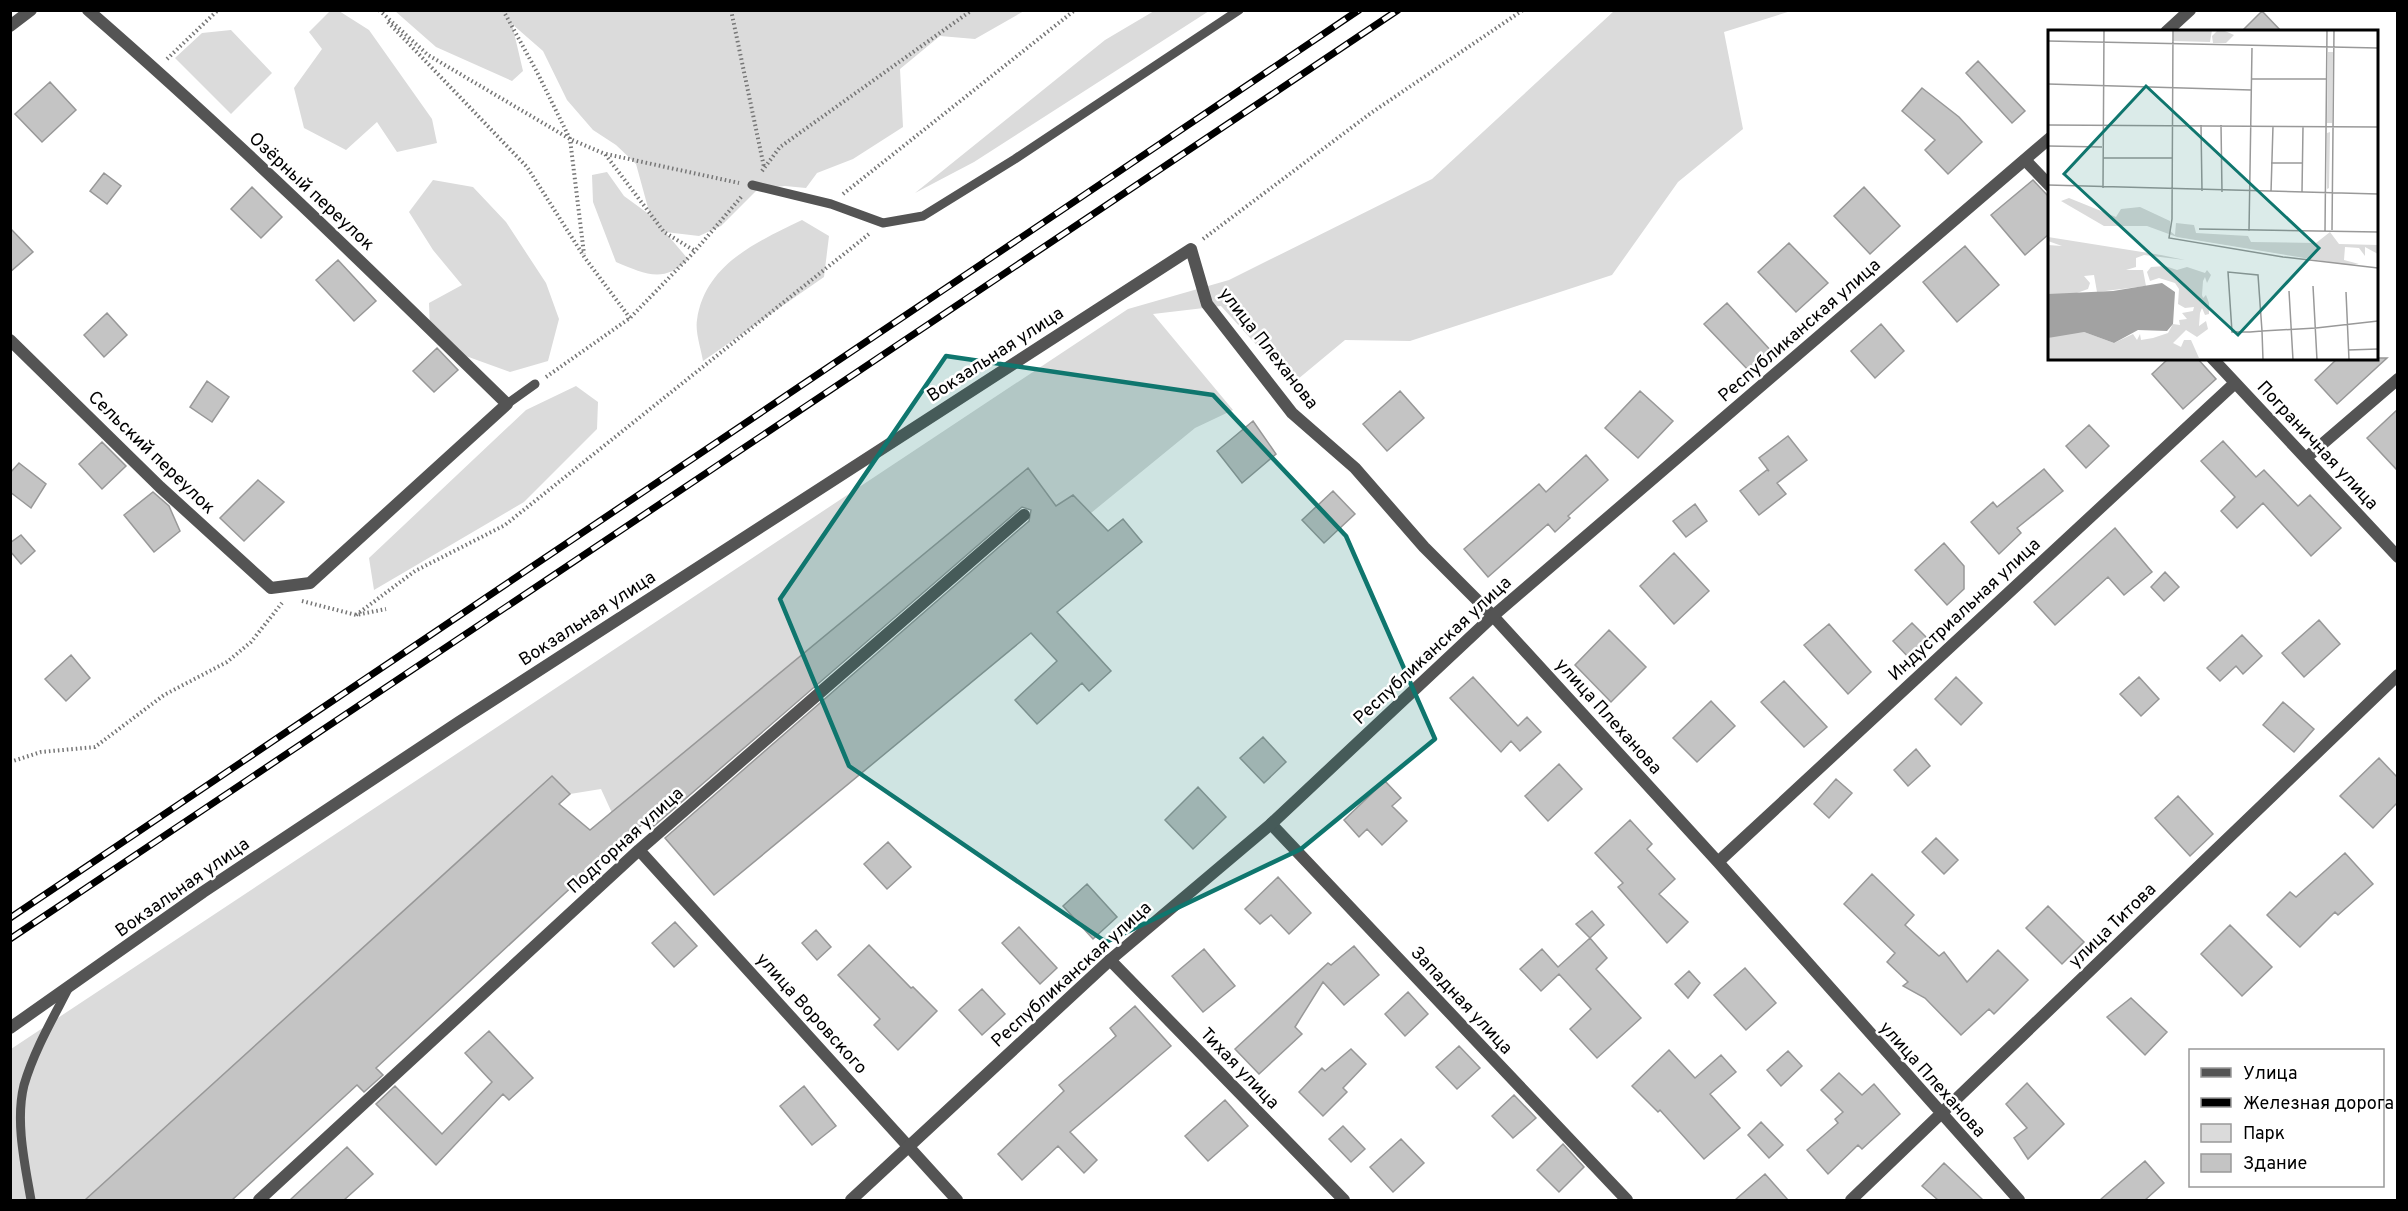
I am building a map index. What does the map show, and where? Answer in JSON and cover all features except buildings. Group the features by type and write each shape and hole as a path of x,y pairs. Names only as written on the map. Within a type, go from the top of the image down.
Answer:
{"street":[{"path":"10,26 31,10"},
{"name":"Озёрный переулок","path":"88,10 351,251 507,404"},
{"path":"2168,30 2190,10"},
{"name":"Республиканская улица","path":"850,1200 1110,960 1271,824 1493,616 2048,139"},
{"path":"2025,160 2048,185"},
{"name":"улица Плеханова","path":"1191,249 1207,304 1292,413 1355,468 1424,547 1493,616 1718,862 1941,1116 2019,1200"},
{"name":"Вокзальная улица","path":"10,1028 203,892 459,722 1191,249"},
{"name":"Сельский переулок","path":"10,340 160,487 271,588"},
{"name":"Пограничная улица","path":"2214,360 2397,557"},
{"path":"2306,458 2397,379"},
{"name":"Индустриальная улица","path":"1718,862 2235,383"},
{"path":"271,588 310,583 507,404"},
{"name":"Подгорная улица","path":"259,1200 639,849 1024,515"},
{"name":"улица Титова","path":"1851,1200 1941,1116 2397,675"},
{"name":"Западная улица","path":"1271,824 1627,1200"},
{"name":"улица Воровского","path":"639,849 957,1200"},
{"name":"Тихая улица","path":"1110,960 1344,1200"}],"lane":[{"path":"752,185 831,204 883,223 924,216 1015,159 1239,10"},
{"path":"507,404 535,384"},
{"path":"31,1200 21,1124 24,1088 38,1047 69,988"}],"path":[{"path":"156,70 218,10"},
{"path":"378,10 428,55 570,139 605,154 752,185"},
{"path":"378,10 527,167 585,258 630,318"},
{"path":"503,10 570,139 585,258"},
{"path":"731,10 764,168"},
{"path":"831,204 1075,10"},
{"path":"1191,249 1371,113 1522,10"},
{"path":"605,154 664,232 695,251"},
{"path":"356,615 415,571 505,525 883,223"},
{"path":"271,588 313,606 356,615 386,609"},
{"path":"10,762 41,752 95,747 164,695 227,662 251,642 288,595"}],"highlighted area":[{"path":"946,356 1213,395 1346,536 1435,739 1301,849 1106,942 849,766 780,599"}],"green space":[{"path":"330,11 339,11 369,30 432,119 437,143 397,152 377,122 346,150 304,128 294,88 322,49 309,32"},
{"path":"395,11 1024,11 975,39 940,36 900,69 903,127 853,159 817,173 806,188 785,186 758,189 721,226 699,236 665,232 688,259 671,272 654,274 616,262 593,202 592,175 607,172 624,196 650,215 636,164 616,145 593,130 567,100 543,51 512,24 523,71 512,81 436,47"},
{"path":"1154,11 1209,11 974,162 915,193 1105,40"},
{"path":"1614,11 1791,11 1724,32 1743,129 1678,182 1612,275 1410,341 1345,340 1292,384 1221,306 1153,314 1233,410 1195,428 1091,513 1073,495 1056,506 1028,468 612,813 601,789 570,794 552,777 85,1200 11,1200 11,1049 1128,309 1229,280 1432,179"},
{"path":"231,30 272,73 231,114 175,58 202,33"},
{"path":"433,180 473,187 506,222 546,283 559,319 548,361 510,372 452,351 430,330 429,303 462,285 433,250 409,212"},
{"path":"802,220 829,236 824,277 703,361 697,335 697,320 710,284 736,257"},
{"path":"576,386 598,402 597,429 524,502 374,590 369,558 526,410"}],"railway":[{"path":"10,918 1359,10"},
{"path":"10,939 1398,10"}]}
